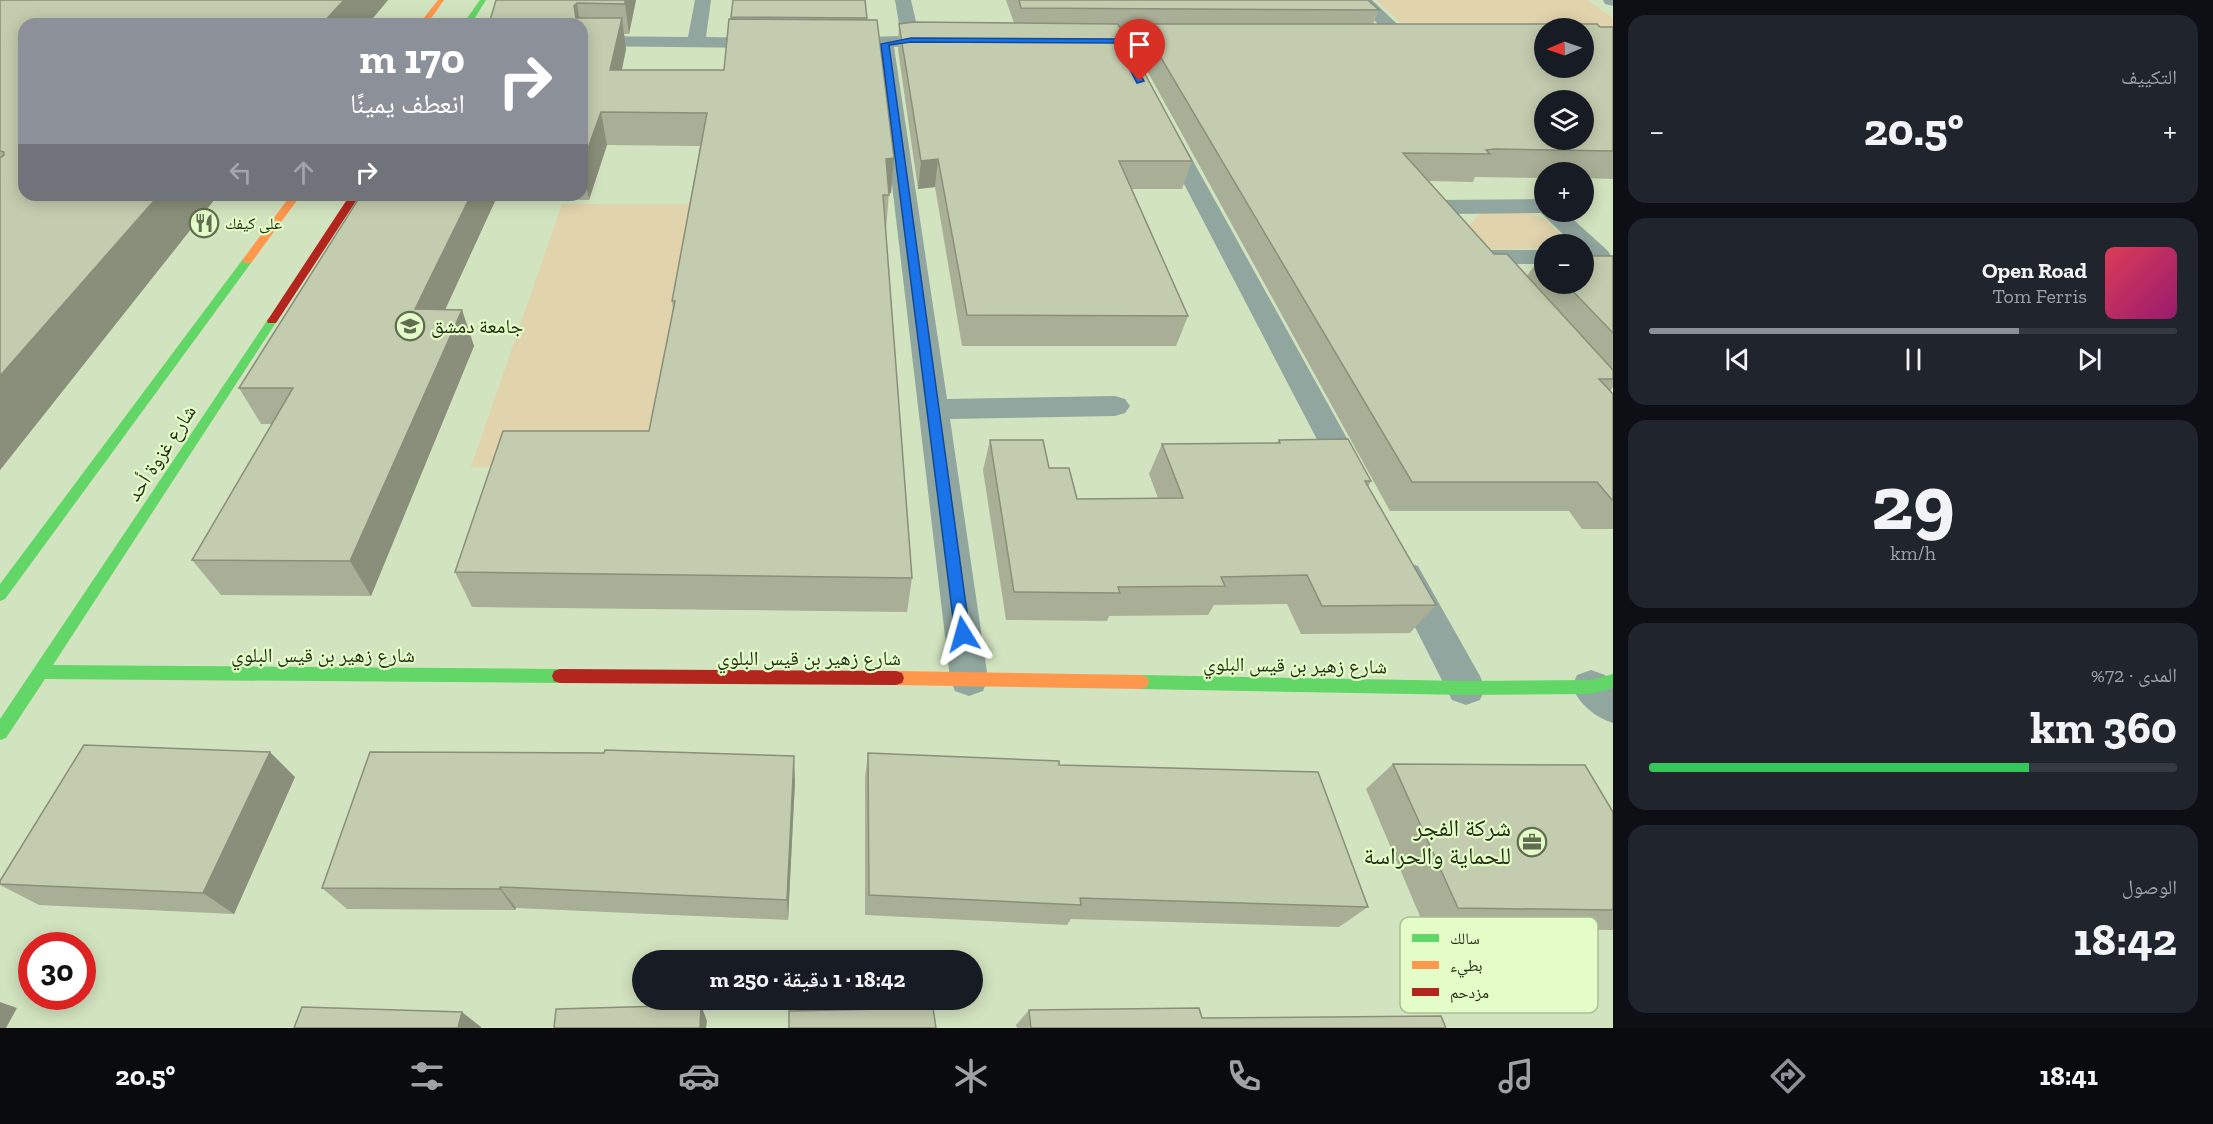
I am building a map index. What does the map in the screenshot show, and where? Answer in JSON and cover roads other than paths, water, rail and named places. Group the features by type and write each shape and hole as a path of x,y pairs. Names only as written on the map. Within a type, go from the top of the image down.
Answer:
{"main road":[{"path":"428,18 441,0"},
{"path":"471,18 483,0"},
{"path":"0,595 292,201"},
{"name":"شارع غزوة أحد","path":"0,733 351,201"},
{"name":"شارع زهير بن قيس البلوي","path":"40,672 969,679 1606,691"}],"street":[{"path":"696,42 703,0"},
{"path":"903,0 898,42 933,409 969,679"},
{"path":"1362,0 1407,43"},
{"path":"814,43 957,40"},
{"path":"588,41 790,43"},
{"path":"1061,41 1203,42"},
{"path":"1119,41 1135,71"},
{"path":"1383,43 1430,43"},
{"path":"1156,111 1366,502"},
{"path":"1505,284 1437,207 1534,206"},
{"path":"1563,222 1576,234"},
{"path":"1482,257 1534,257"},
{"path":"933,409 1115,406"},
{"path":"1394,554 1466,688"}],"place":[{"name":"على كيفك","path":"204,223"},
{"name":"جامعة دمشق","path":"410,326"},
{"name":"شركة الفجر للحماية والحراسة","path":"1532,842"}]}
